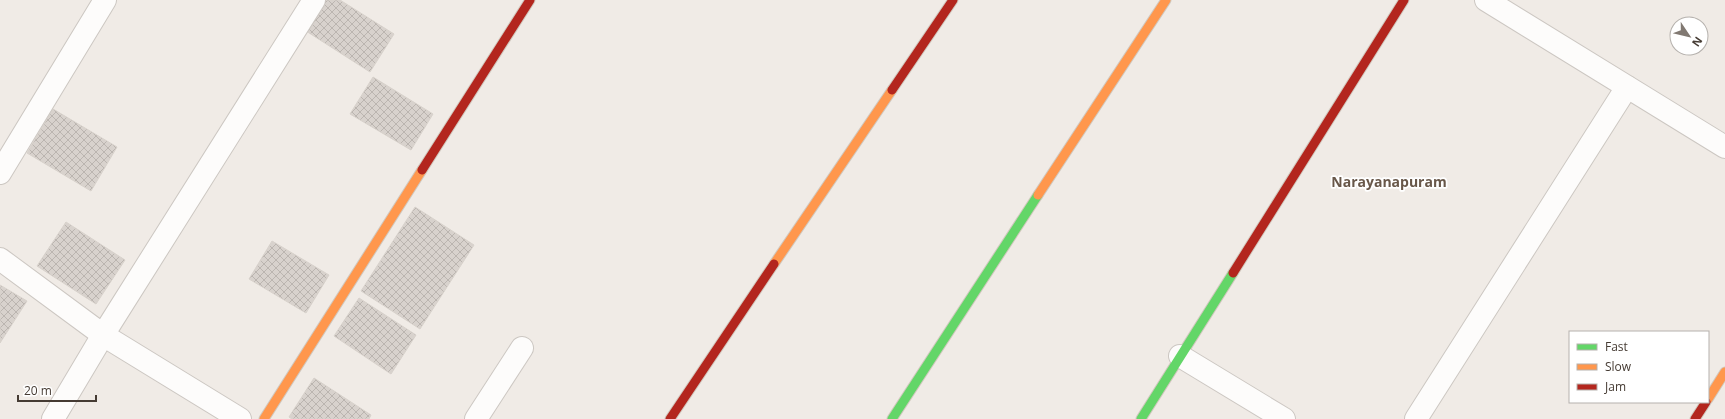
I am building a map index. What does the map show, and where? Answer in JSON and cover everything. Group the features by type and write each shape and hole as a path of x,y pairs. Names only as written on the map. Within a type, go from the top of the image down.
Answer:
{"street":[{"path":"0,173 105,0"},
{"path":"53,419 103,335 314,0"},
{"path":"264,419 530,0"},
{"path":"670,419 952,0"},
{"path":"892,419 1166,0"},
{"path":"1141,419 1404,0"},
{"path":"1486,0 1725,147"},
{"path":"1416,419 1627,87"},
{"path":"0,259 103,335 240,419"},
{"path":"476,419 522,348"},
{"path":"1180,356 1284,419"},
{"path":"1709,397 1725,372"},
{"path":"1695,419 1705,403"}],"building":[{"path":"326,0 340,0 394,34 370,72 306,31"},
{"path":"373,77 433,114 411,150 350,114"},
{"path":"53,109 117,147 91,191 27,153"},
{"path":"415,207 474,245 420,329 361,291"},
{"path":"66,222 125,260 96,304 37,266"},
{"path":"272,241 329,275 306,313 249,279"},
{"path":"0,285 27,301 0,343"},
{"path":"359,298 416,335 391,374 334,336"},
{"path":"314,378 371,415 369,419 292,419 289,417"}],"traffic: fast":[{"path":"892,419 1038,195"},
{"path":"1141,419 1233,273"}],"traffic: slow":[{"path":"1038,195 1166,0"},
{"path":"774,264 892,90"},
{"path":"264,419 422,170"},
{"path":"1709,397 1725,372"}],"traffic: jam":[{"path":"422,170 530,0"},
{"path":"892,90 953,0"},
{"path":"1233,273 1404,0"},
{"path":"670,419 774,264"},
{"path":"1695,419 1705,403"}],"district":[{"name":"Narayanapuram","path":"1389,181"}]}
